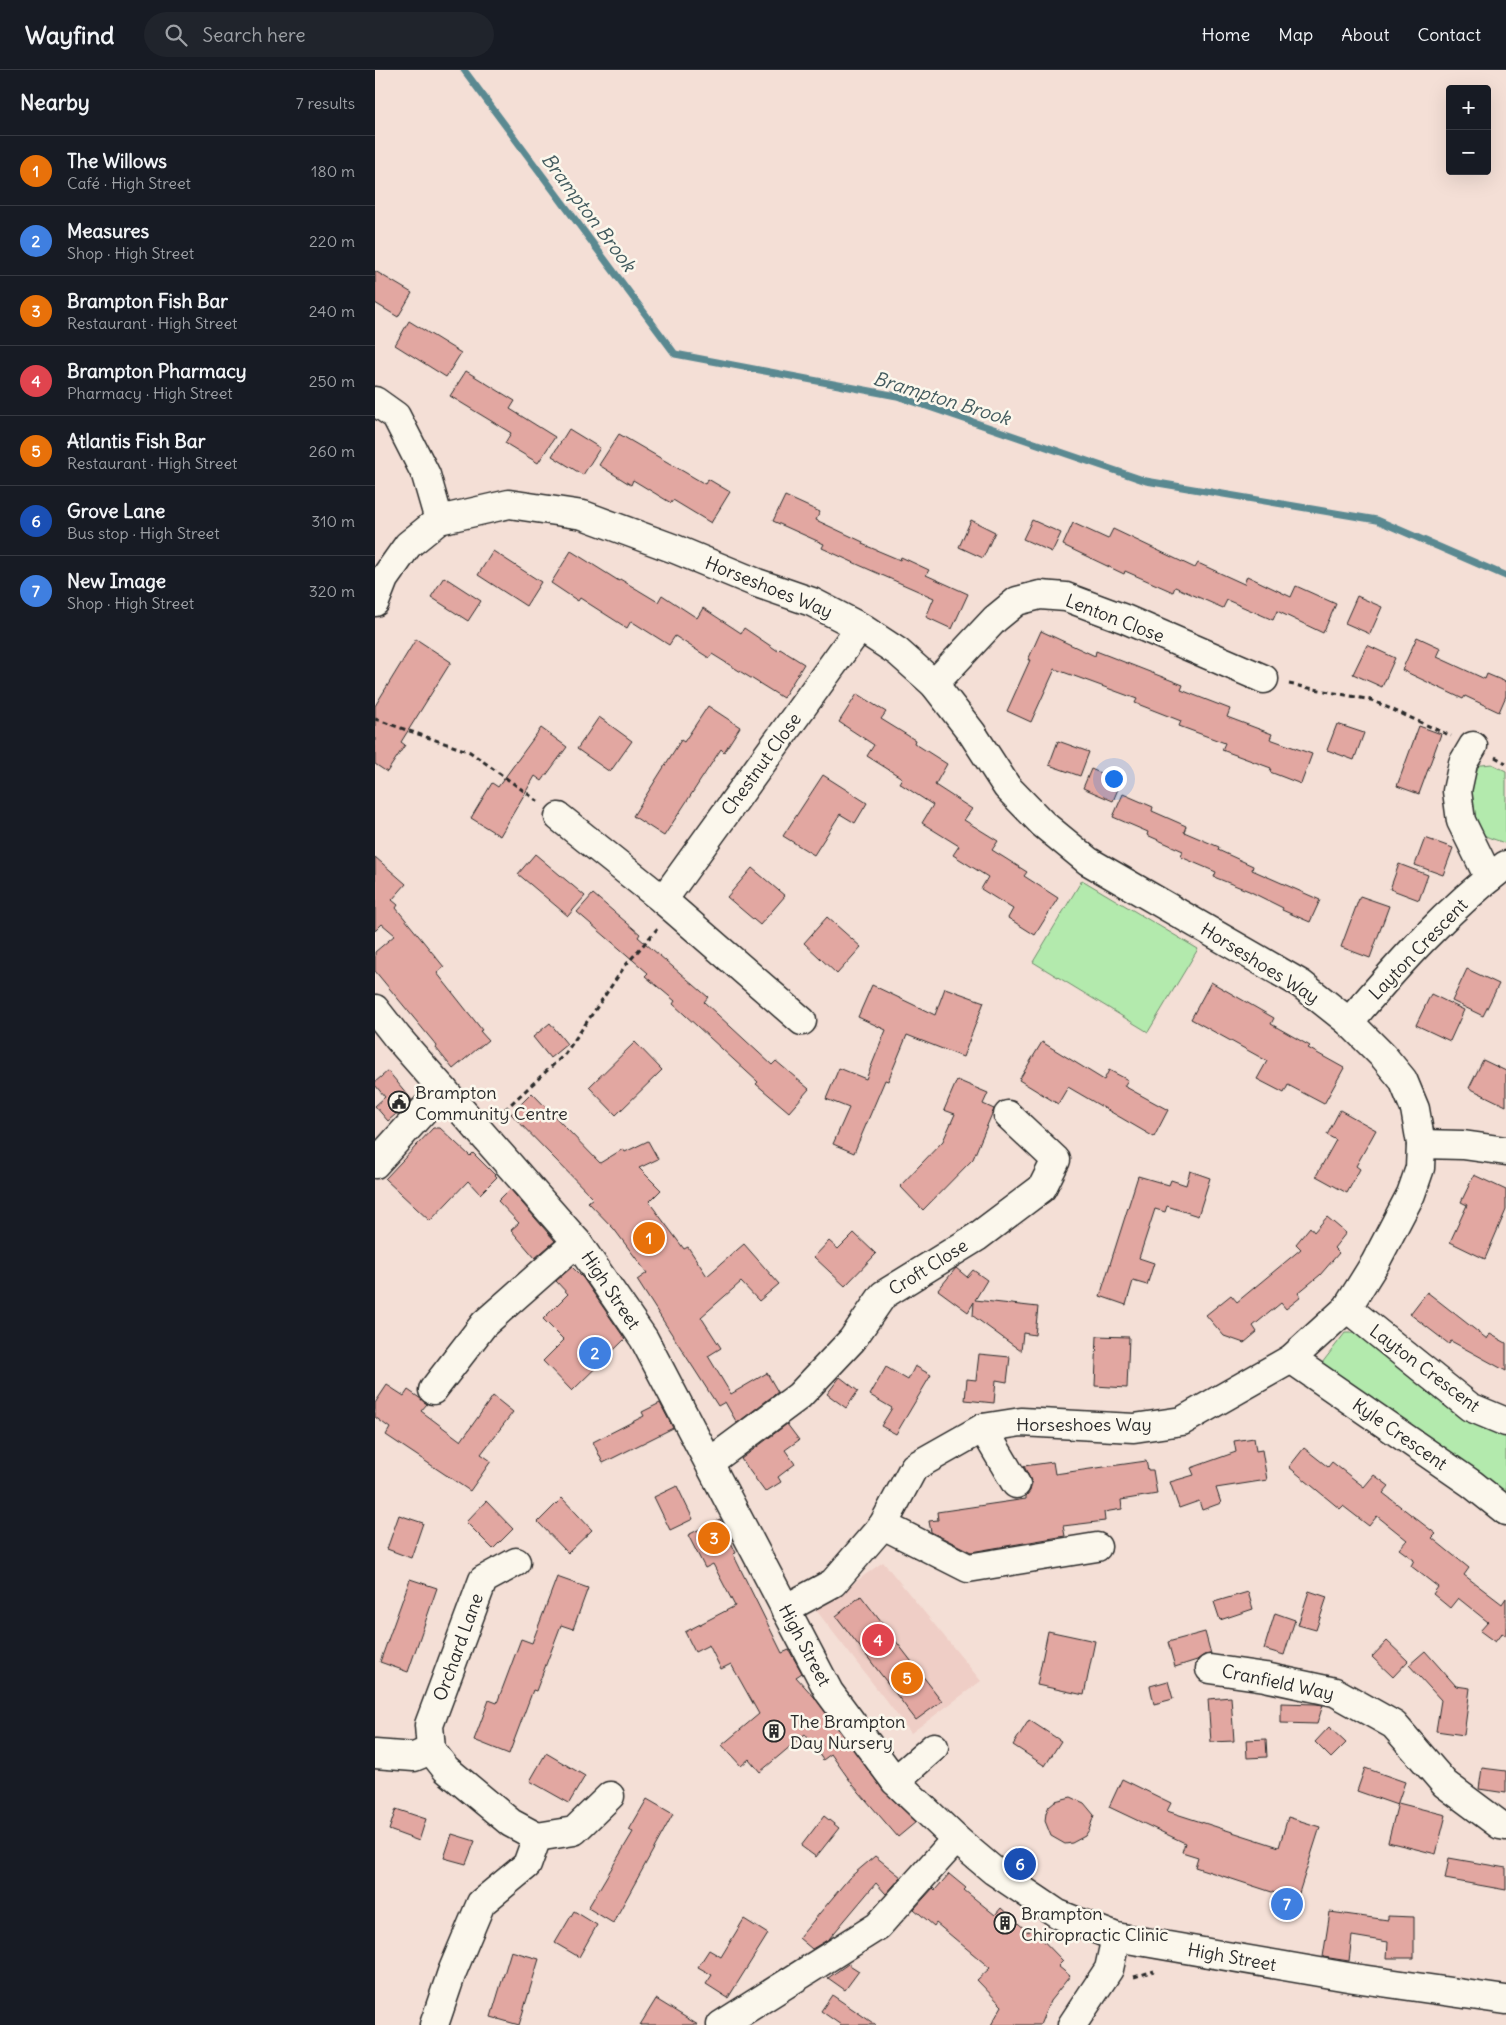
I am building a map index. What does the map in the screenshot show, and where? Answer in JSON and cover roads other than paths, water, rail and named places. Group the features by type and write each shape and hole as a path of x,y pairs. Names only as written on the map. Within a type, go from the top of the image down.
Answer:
{"street":[{"path":"375,401 396,416 426,475 439,520"},
{"name":"Horseshoes Way","path":"375,602 384,579 408,544 439,520 509,504 583,515 675,549 757,583 812,602 860,627 898,652 935,684 972,733 1007,787 1043,824 1088,862 1301,984 1349,1022 1403,1080 1415,1109 1421,1144 1420,1168 1411,1194 1375,1263 1347,1308 1291,1359 1181,1421 1134,1428 1021,1422 983,1428 914,1467 883,1525 833,1583 785,1608"},
{"name":"Lenton Close","path":"935,684 995,619 1017,601 1040,595 1066,597 1117,616 1264,679"},
{"name":"Chestnut Close","path":"669,905 860,627"},
{"name":"Layton Crescent","path":"1349,1022 1407,955 1497,871 1461,821 1457,791 1463,762 1473,746"},
{"path":"559,817 669,905 802,1021"},
{"name":"High Street","path":"375,1009 397,1037 577,1242 644,1340 710,1462 829,1692 895,1781 956,1839 993,1871 1058,1914 1116,1937 1354,1978 1506,2000"},
{"path":"375,1164 443,1089"},
{"name":"Croft Close","path":"710,1462 799,1396 852,1340 883,1295 977,1236 1042,1188 1056,1160 1008,1115"},
{"path":"1421,1144 1463,1145 1506,1151"},
{"path":"433,1390 483,1324 577,1242"},
{"name":"Layton Crescent","path":"1347,1308 1470,1407 1506,1422"},
{"name":"Kyle Crescent","path":"1291,1359 1472,1484 1506,1512"},
{"path":"983,1428 1016,1484"},
{"path":"883,1525 968,1568 1097,1547"},
{"name":"Orchard Lane","path":"431,1750 429,1725 483,1580 516,1562"},
{"name":"Cranfield Way","path":"1211,1669 1265,1677 1335,1692 1394,1724 1445,1784 1500,1825 1506,1826"},
{"path":"895,1781 934,1747"},
{"path":"375,1754 414,1757 431,1750 453,1776 511,1823 537,1837 574,1831 610,1796"},
{"path":"434,2025 481,1903 527,1865 537,1837"},
{"path":"721,2025 878,1926 956,1839"},
{"path":"1073,2025 1109,1969 1116,1937"}],"waterway":[{"name":"Brampton Brook","path":"464,70 675,354 897,396 1146,481 1377,520 1506,576"}],"place":[{"name":"Brampton Community Centre","path":"399,1102"},
{"name":"The Willows","path":"649,1238"},
{"name":"Measures","path":"595,1353"},
{"name":"Brampton Fish Bar","path":"714,1538"},
{"name":"Brampton Pharmacy","path":"878,1640"},
{"name":"Atlantis Fish Bar","path":"907,1678"},
{"name":"The Brampton Day Nursery","path":"774,1731"},
{"name":"Grove Lane","path":"1020,1864"},
{"name":"New Image","path":"1287,1904"},
{"name":"Brampton Chiropractic Clinic","path":"1005,1923"}]}
